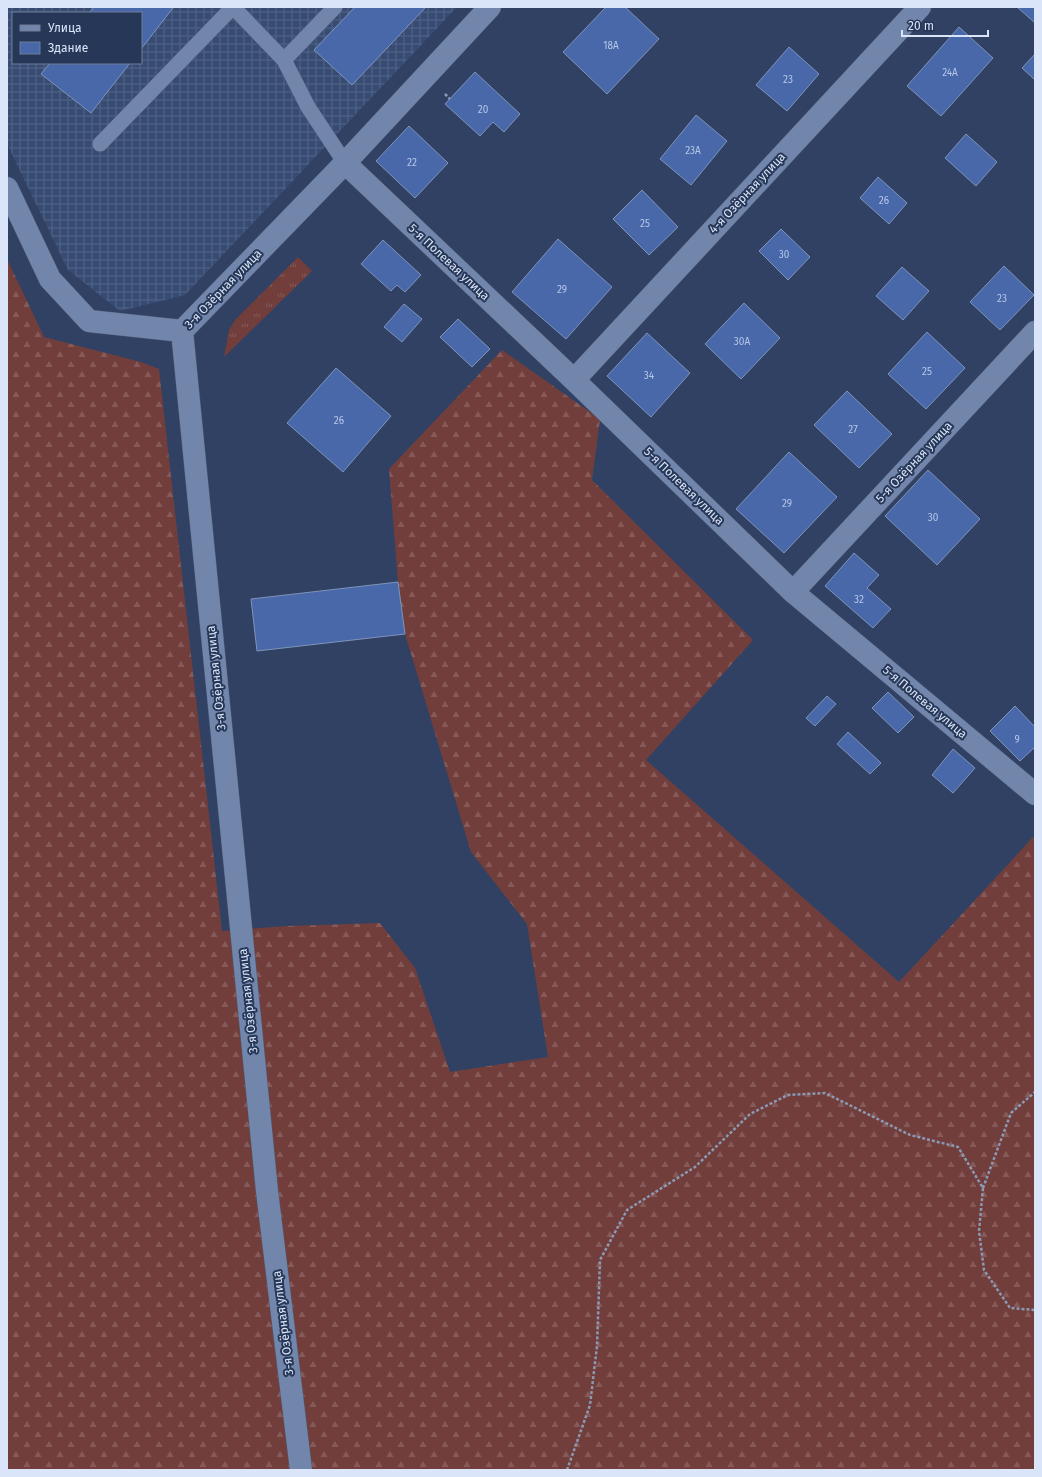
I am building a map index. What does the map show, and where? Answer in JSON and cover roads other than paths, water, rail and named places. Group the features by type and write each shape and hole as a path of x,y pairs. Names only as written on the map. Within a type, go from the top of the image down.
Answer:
{"street":[{"name":"3-я Озёрная улица","path":"301,1470 267,1191 182,331 345,163 490,7"},
{"name":"4-я Озёрная улица","path":"574,380 920,7"},
{"name":"5-я Полевая улица","path":"345,163 574,380 793,592 1035,794"},
{"path":"7,188 50,279 89,321 182,331"},
{"name":"5-я Озёрная улица","path":"793,592 1035,332"}],"lane":[{"path":"100,144 233,7 284,60 308,107 345,163"},
{"path":"284,60 335,7"}]}
